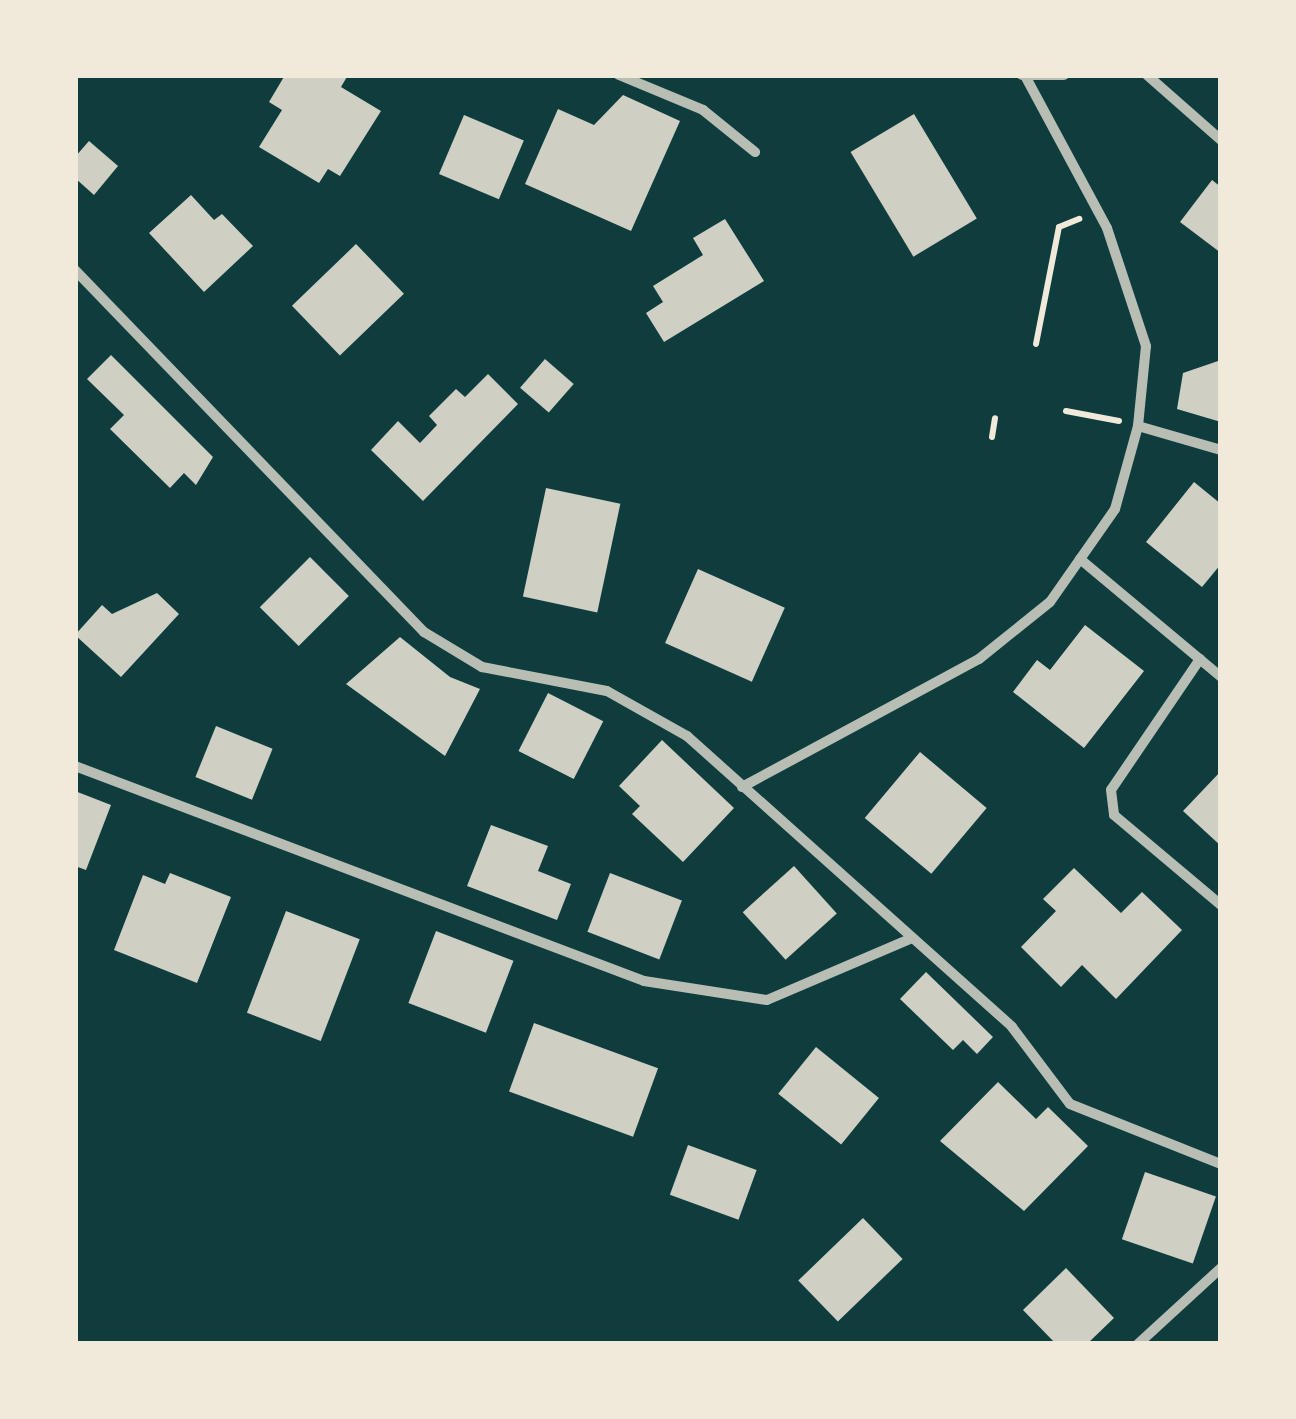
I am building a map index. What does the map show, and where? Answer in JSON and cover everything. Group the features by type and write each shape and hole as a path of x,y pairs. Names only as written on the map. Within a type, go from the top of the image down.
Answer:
{"street":[{"path":"619,75 703,110 755,152"},
{"path":"742,788 980,658 1050,602 1115,509 1138,426 1146,346 1128,280 1023,76 1064,75"},
{"path":"1147,75 1221,140"},
{"path":"75,270 424,632 482,667 607,692 687,736 1012,1027 1070,1104 1221,1164"},
{"path":"1138,426 1221,450"},
{"path":"1080,559 1221,677"},
{"path":"1200,659 1111,790 1114,815 1221,904"},
{"path":"75,766 644,981 767,1000 910,939"},
{"path":"1138,1344 1221,1268"}],"path":[{"path":"1036,344 1059,228"},
{"path":"1066,411 1138,426"},
{"path":"992,437 995,418"}],"building":[{"path":"285,75 348,75 341,87 381,111 340,176 328,169 319,183 259,147 282,110 269,102"},
{"path":"623,95 680,121 631,231 525,184 558,109 594,125"},
{"path":"914,114 977,219 913,257 851,152"},
{"path":"464,115 524,140 499,199 439,174"},
{"path":"89,141 118,166 94,195 75,178 75,157"},
{"path":"1212,180 1221,187 1221,253 1180,222"},
{"path":"191,195 214,220 222,214 253,246 204,292 149,233"},
{"path":"725,219 764,281 664,342 646,313 663,302 653,286 703,255 693,238"},
{"path":"356,244 404,294 340,355 292,306"},
{"path":"111,355 213,457 196,485 184,473 170,488 110,429 124,415 87,379"},
{"path":"545,359 574,384 549,413 520,388"},
{"path":"1221,360 1221,422 1177,409 1183,373"},
{"path":"488,374 518,404 423,501 371,450 398,421 420,443 437,425 429,416 456,389 465,397"},
{"path":"1194,482 1221,504 1221,564 1202,587 1146,542"},
{"path":"546,488 620,504 597,612 523,597"},
{"path":"310,557 349,596 299,646 260,607"},
{"path":"698,569 785,608 752,682 665,643"},
{"path":"157,593 179,614 121,677 75,635 102,605 112,614"},
{"path":"1085,625 1144,671 1084,748 1013,692 1037,660 1050,670"},
{"path":"400,637 450,677 480,689 445,756 346,684"},
{"path":"548,693 603,721 574,779 518,751"},
{"path":"216,726 273,749 252,800 195,777"},
{"path":"662,740 734,808 683,862 632,814 640,806 619,786"},
{"path":"920,752 987,808 931,874 865,818"},
{"path":"1221,771 1221,846 1183,811"},
{"path":"75,791 111,805 86,870 75,866"},
{"path":"491,825 548,846 538,871 571,884 557,920 467,886"},
{"path":"794,866 837,914 786,960 743,912"},
{"path":"1074,868 1121,913 1142,892 1182,930 1116,999 1082,965 1061,987 1021,947 1056,911 1043,899"},
{"path":"170,873 231,897 197,983 114,950 143,875 165,884"},
{"path":"610,873 682,901 659,959 587,932"},
{"path":"286,911 360,939 321,1041 247,1013"},
{"path":"436,931 513,961 486,1033 408,1003"},
{"path":"926,972 993,1037 977,1054 963,1040 953,1050 900,999"},
{"path":"534,1023 658,1068 633,1137 509,1092"},
{"path":"816,1047 879,1098 841,1145 778,1094"},
{"path":"998,1082 1036,1119 1048,1107 1088,1146 1024,1211 940,1141"},
{"path":"688,1145 757,1170 738,1220 670,1195"},
{"path":"1145,1172 1216,1196 1193,1264 1122,1239"},
{"path":"863,1218 903,1259 838,1322 798,1281"},
{"path":"1066,1268 1114,1318 1087,1344 1056,1344 1023,1310"}]}
